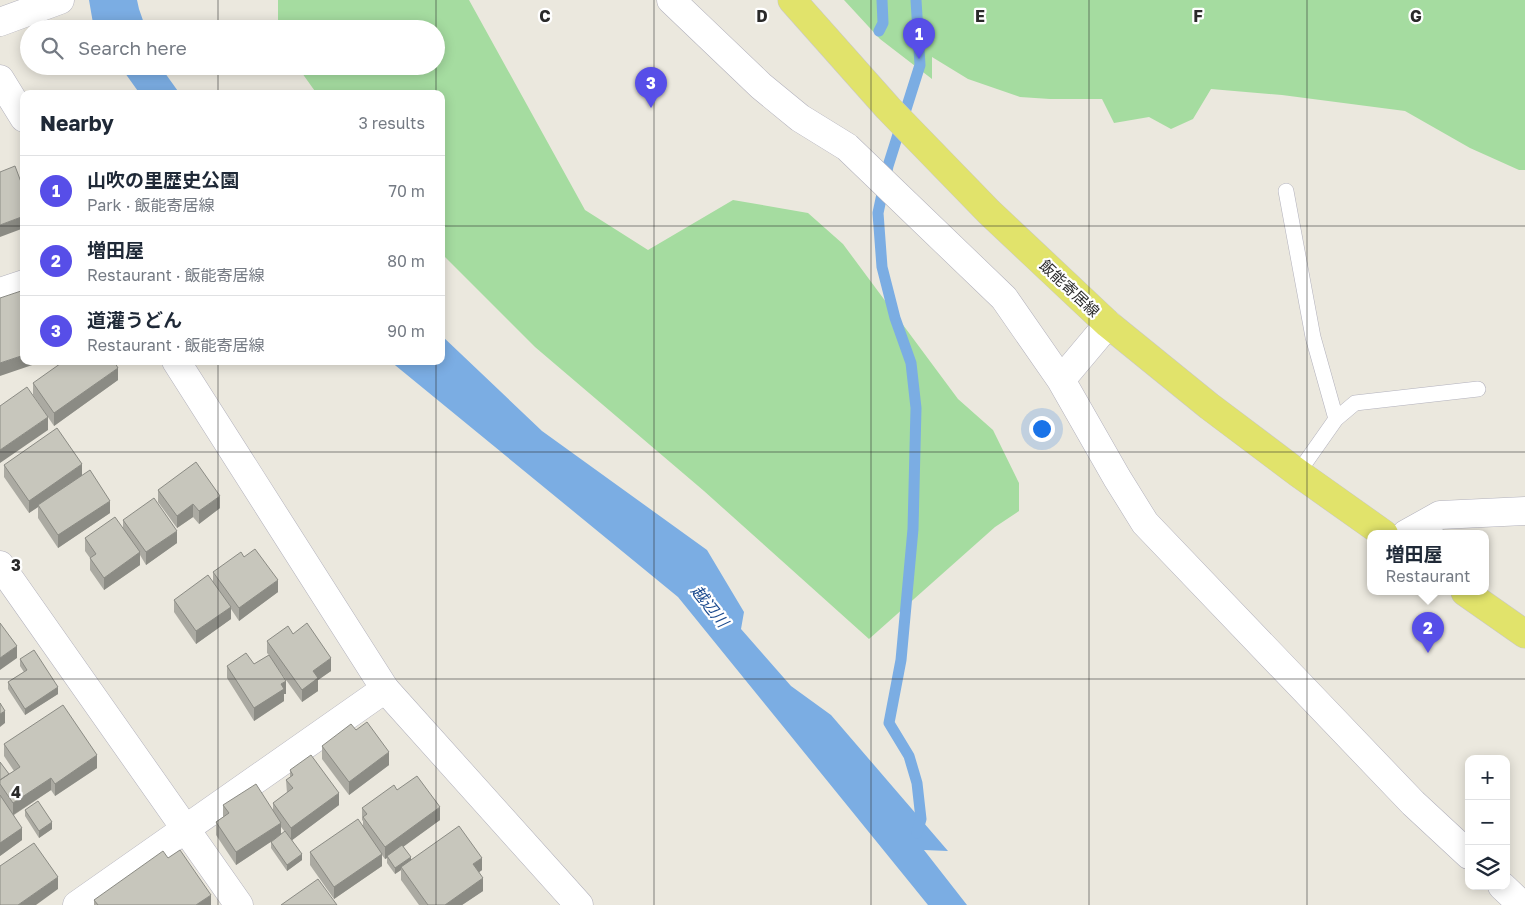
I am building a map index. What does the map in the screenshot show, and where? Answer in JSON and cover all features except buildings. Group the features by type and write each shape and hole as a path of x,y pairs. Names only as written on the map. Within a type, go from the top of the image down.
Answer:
{"main road":[{"name":"飯能寄居線","path":"792,0 888,108 989,212 1108,324 1209,406 1378,530"},
{"path":"1469,595 1525,634"}],"street":[{"path":"0,22 60,0"},
{"path":"671,0 761,86 800,118 847,147 1004,298 1061,380 1145,523 1413,803 1465,851"},
{"path":"0,79 20,112"},
{"path":"0,292 20,285"},
{"path":"1061,380 1108,324"},
{"path":"179,365 385,689 579,905"},
{"path":"1413,530 1440,515 1525,511"},
{"path":"0,565 239,905"},
{"path":"77,905 385,689"},
{"path":"1506,890 1522,905"}],"lane":[{"path":"1286,191 1313,337 1336,419"},
{"path":"1298,473 1336,419 1356,403 1478,389"}],"green space":[{"path":"278,0 469,0 585,210 648,250 733,200 808,213 843,244 958,399 993,430 1019,483 1019,511 995,527 869,639 704,491 535,347 445,257 445,90 314,90 303,75 445,75 445,20 278,20"},
{"path":"844,0 1525,0 1525,170 1519,170 1470,148 1405,111 1282,95 1211,89 1193,119 1171,129 1149,117 1114,123 1102,99 1020,97 968,79 932,57 932,79 880,39"}],"water":[{"path":"89,0 137,0 143,20 92,20"},
{"path":"126,75 166,75 177,90 137,90"},
{"name":"越辺川","path":"445,339 542,431 707,550 744,612 741,629 791,686 831,715 948,851 924,850 967,905 928,905 678,597 395,365 445,365"}],"waterway":[{"path":"879,31 883,23 882,0"},
{"path":"916,0 920,65 888,166 878,213 882,267 895,318 911,363 916,408 913,529 901,660 889,723 909,756 917,783 921,819 917,833"}],"place":[{"name":"山吹の里歴史公園","path":"919,59"},
{"name":"道灌うどん","path":"651,108"},
{"name":"増田屋","path":"1428,653"}]}
